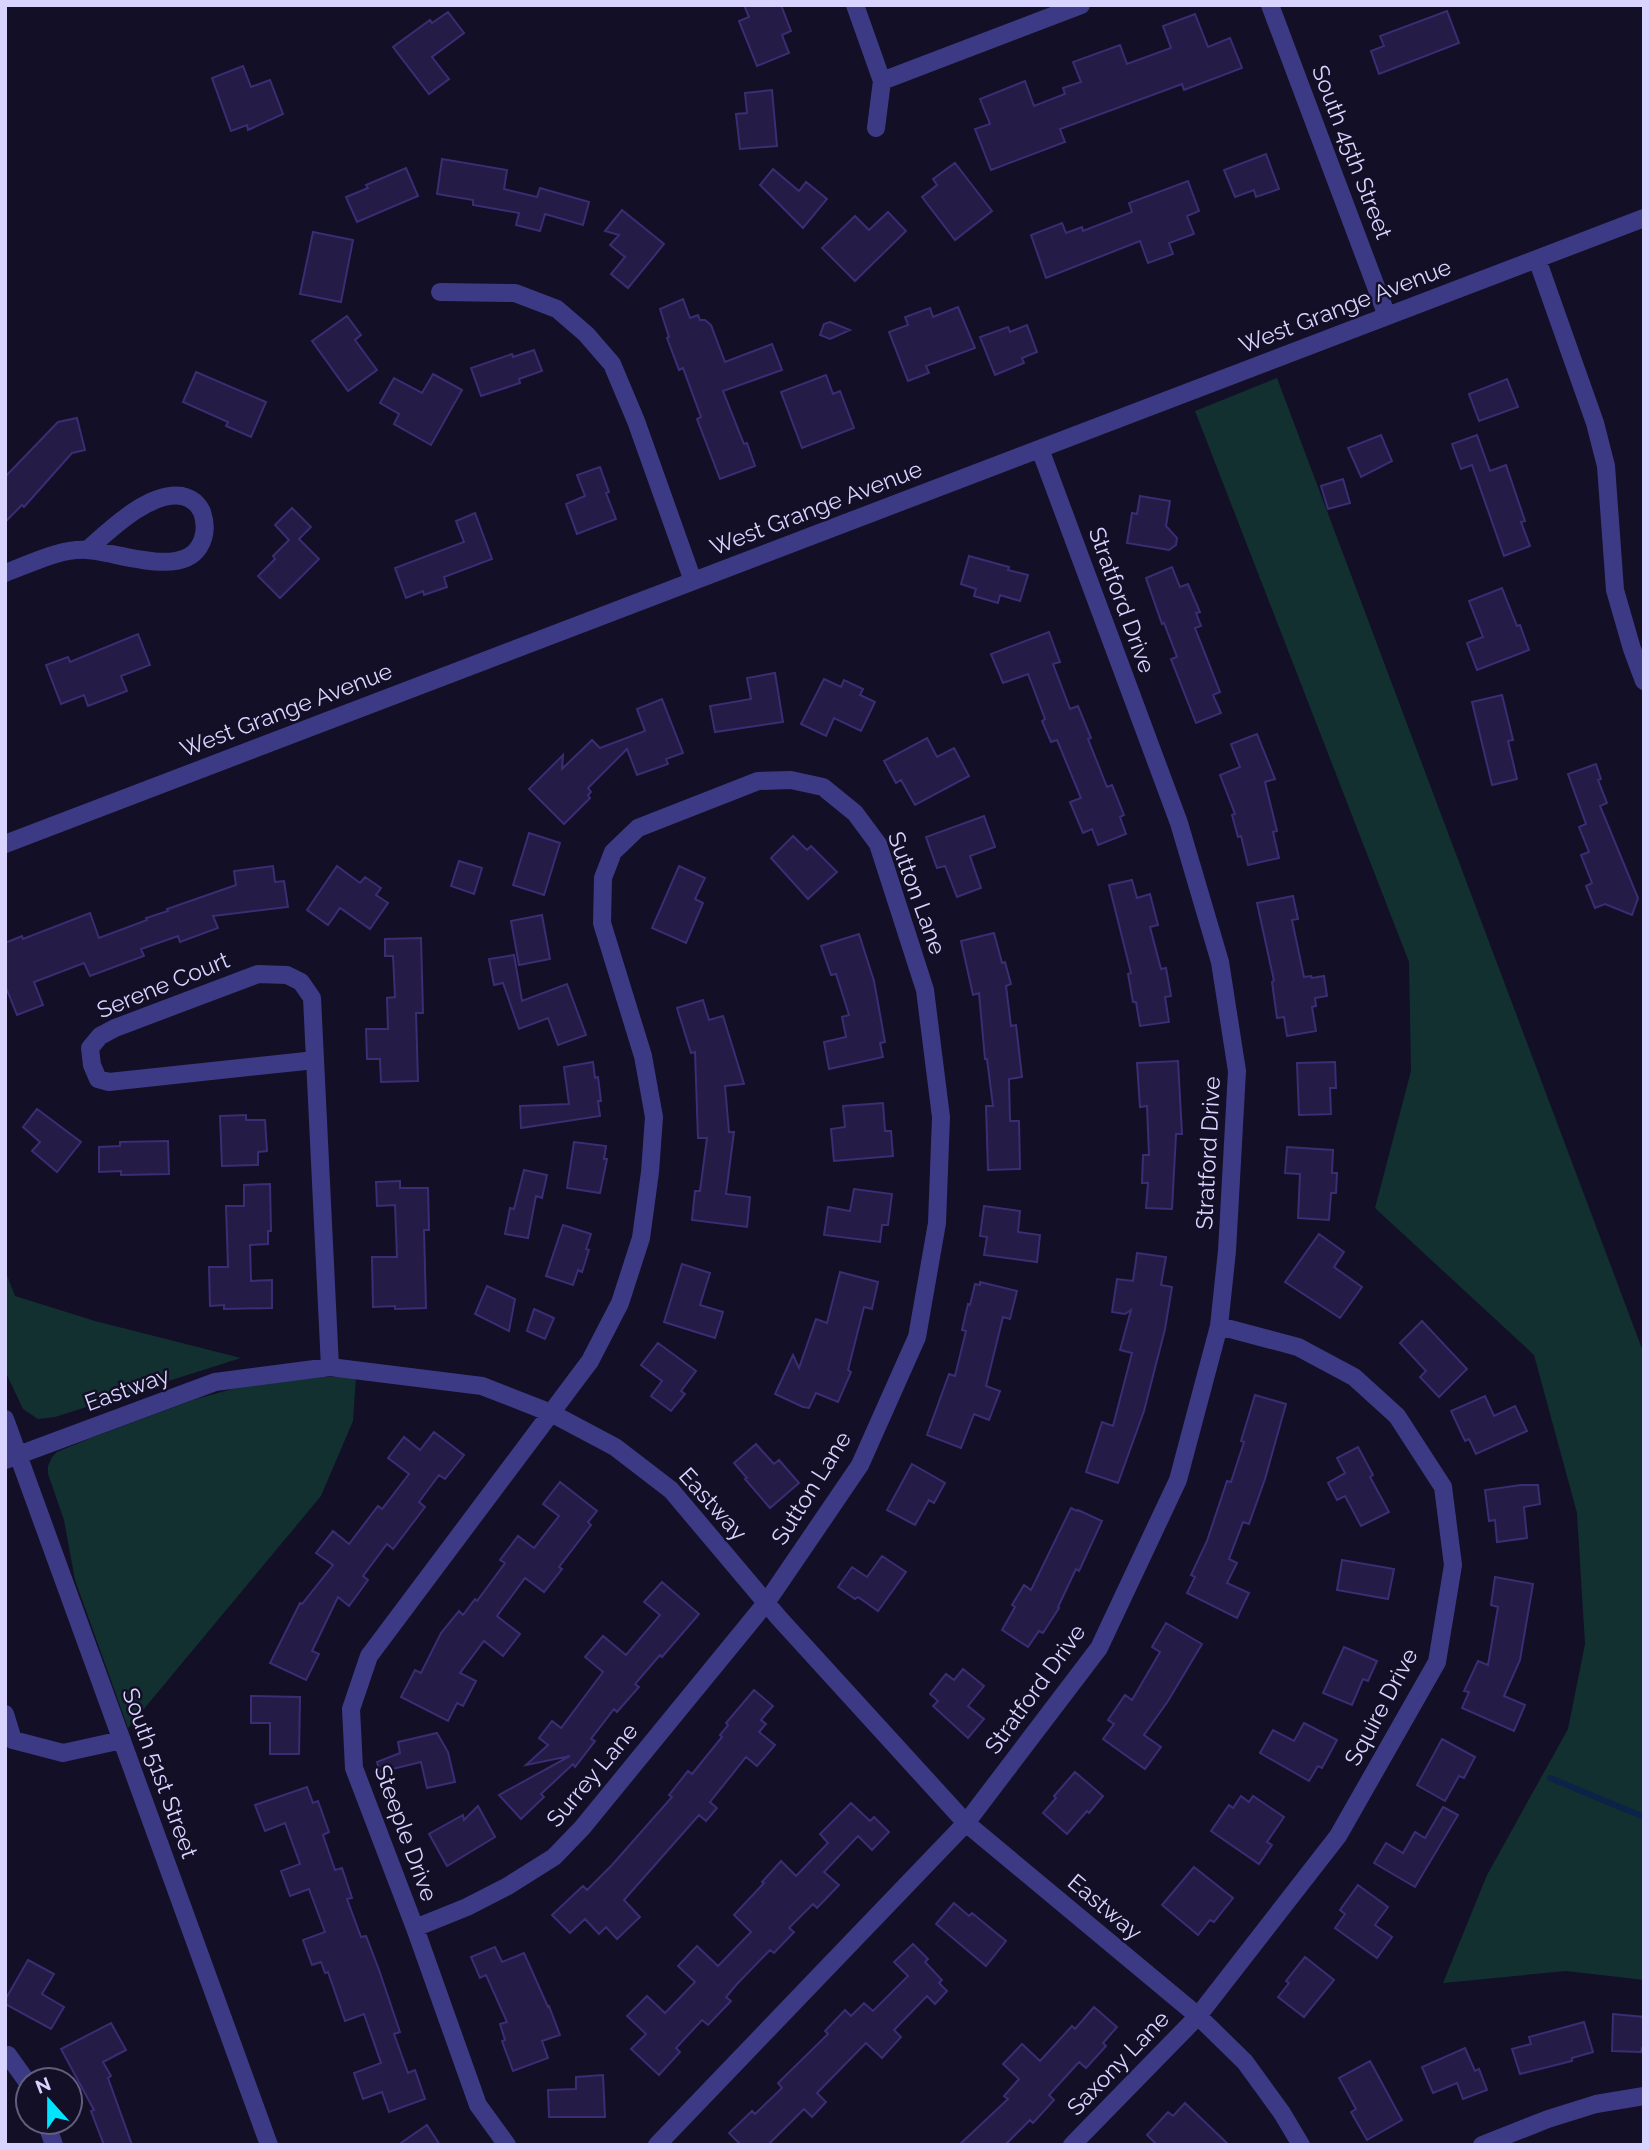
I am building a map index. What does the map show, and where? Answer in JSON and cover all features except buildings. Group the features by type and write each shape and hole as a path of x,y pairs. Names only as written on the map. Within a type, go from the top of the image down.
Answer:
{"street":[{"path":"855,5 882,80 876,128"},
{"path":"882,80 1081,5"},
{"name":"South 45th Street","path":"1270,5 1387,316"},
{"name":"West Grange Avenue","path":"5,844 1644,218"},
{"path":"1537,259 1595,423 1606,466 1615,590 1644,681"},
{"path":"440,292 515,293 557,309 586,334 612,364 636,421 693,581"},
{"name":"Stratford Drive","path":"966,1823 1099,1648 1178,1480 1219,1326 1227,1251 1237,1071 1220,962 1179,823 1040,449"},
{"path":"5,573 64,552 87,550 135,560 163,562 180,559 196,552 203,541 203,515 199,506 189,498 166,496 135,511 87,550"},
{"name":"Sutton Lane","path":"551,1413 590,1361 620,1303 641,1238 650,1172 654,1116 643,1056 602,923 603,878 613,852 638,828 758,782 791,780 823,787 855,813 878,844 925,990 941,1117 937,1223 917,1337 871,1442 860,1465 766,1604"},
{"name":"Serene Court","path":"315,1060 109,1082 98,1079 92,1065 90,1048 100,1036 115,1028 258,974 287,975 301,982 312,998 330,1367"},
{"name":"Squire Drive","path":"1198,2016 1338,1836 1437,1662 1453,1565 1443,1487 1397,1416 1354,1377 1298,1347 1219,1326"},
{"name":"Eastway","path":"12,1458 215,1382 330,1367 482,1386 551,1413 615,1447 671,1490 766,1604 966,1823 1198,2016 1245,2062 1282,2113 1301,2145"},
{"name":"Steeple Drive","path":"507,2145 478,2105 354,1768 351,1709 369,1656 551,1413"},
{"name":"South 51st Street","path":"5,1419 12,1458 122,1740 269,2145"},
{"name":"Surrey Lane","path":"415,1928 477,1902 554,1857 582,1828 766,1604"},
{"path":"5,1714 9,1739 63,1753 122,1740"},
{"path":"657,2145 966,1823"},
{"name":"Saxony Lane","path":"1072,2145 1198,2016"},
{"path":"1482,2145 1548,2119 1596,2104 1644,2096"}],"green space":[{"path":"1277,378 1644,1354 1644,1980 1566,1971 1443,1983 1487,1875 1568,1729 1585,1644 1577,1513 1534,1355 1375,1208 1411,1071 1409,962 1195,411"},
{"path":"5,1270 15,1296 95,1321 241,1358 55,1417 38,1419 23,1409 5,1371"},
{"path":"323,1377 356,1377 353,1421 321,1496 128,1728 75,1580 64,1520 48,1474 52,1457 57,1452 91,1438 196,1399 236,1388"}],"waterway":[{"path":"1550,1778 1644,1817"}]}
